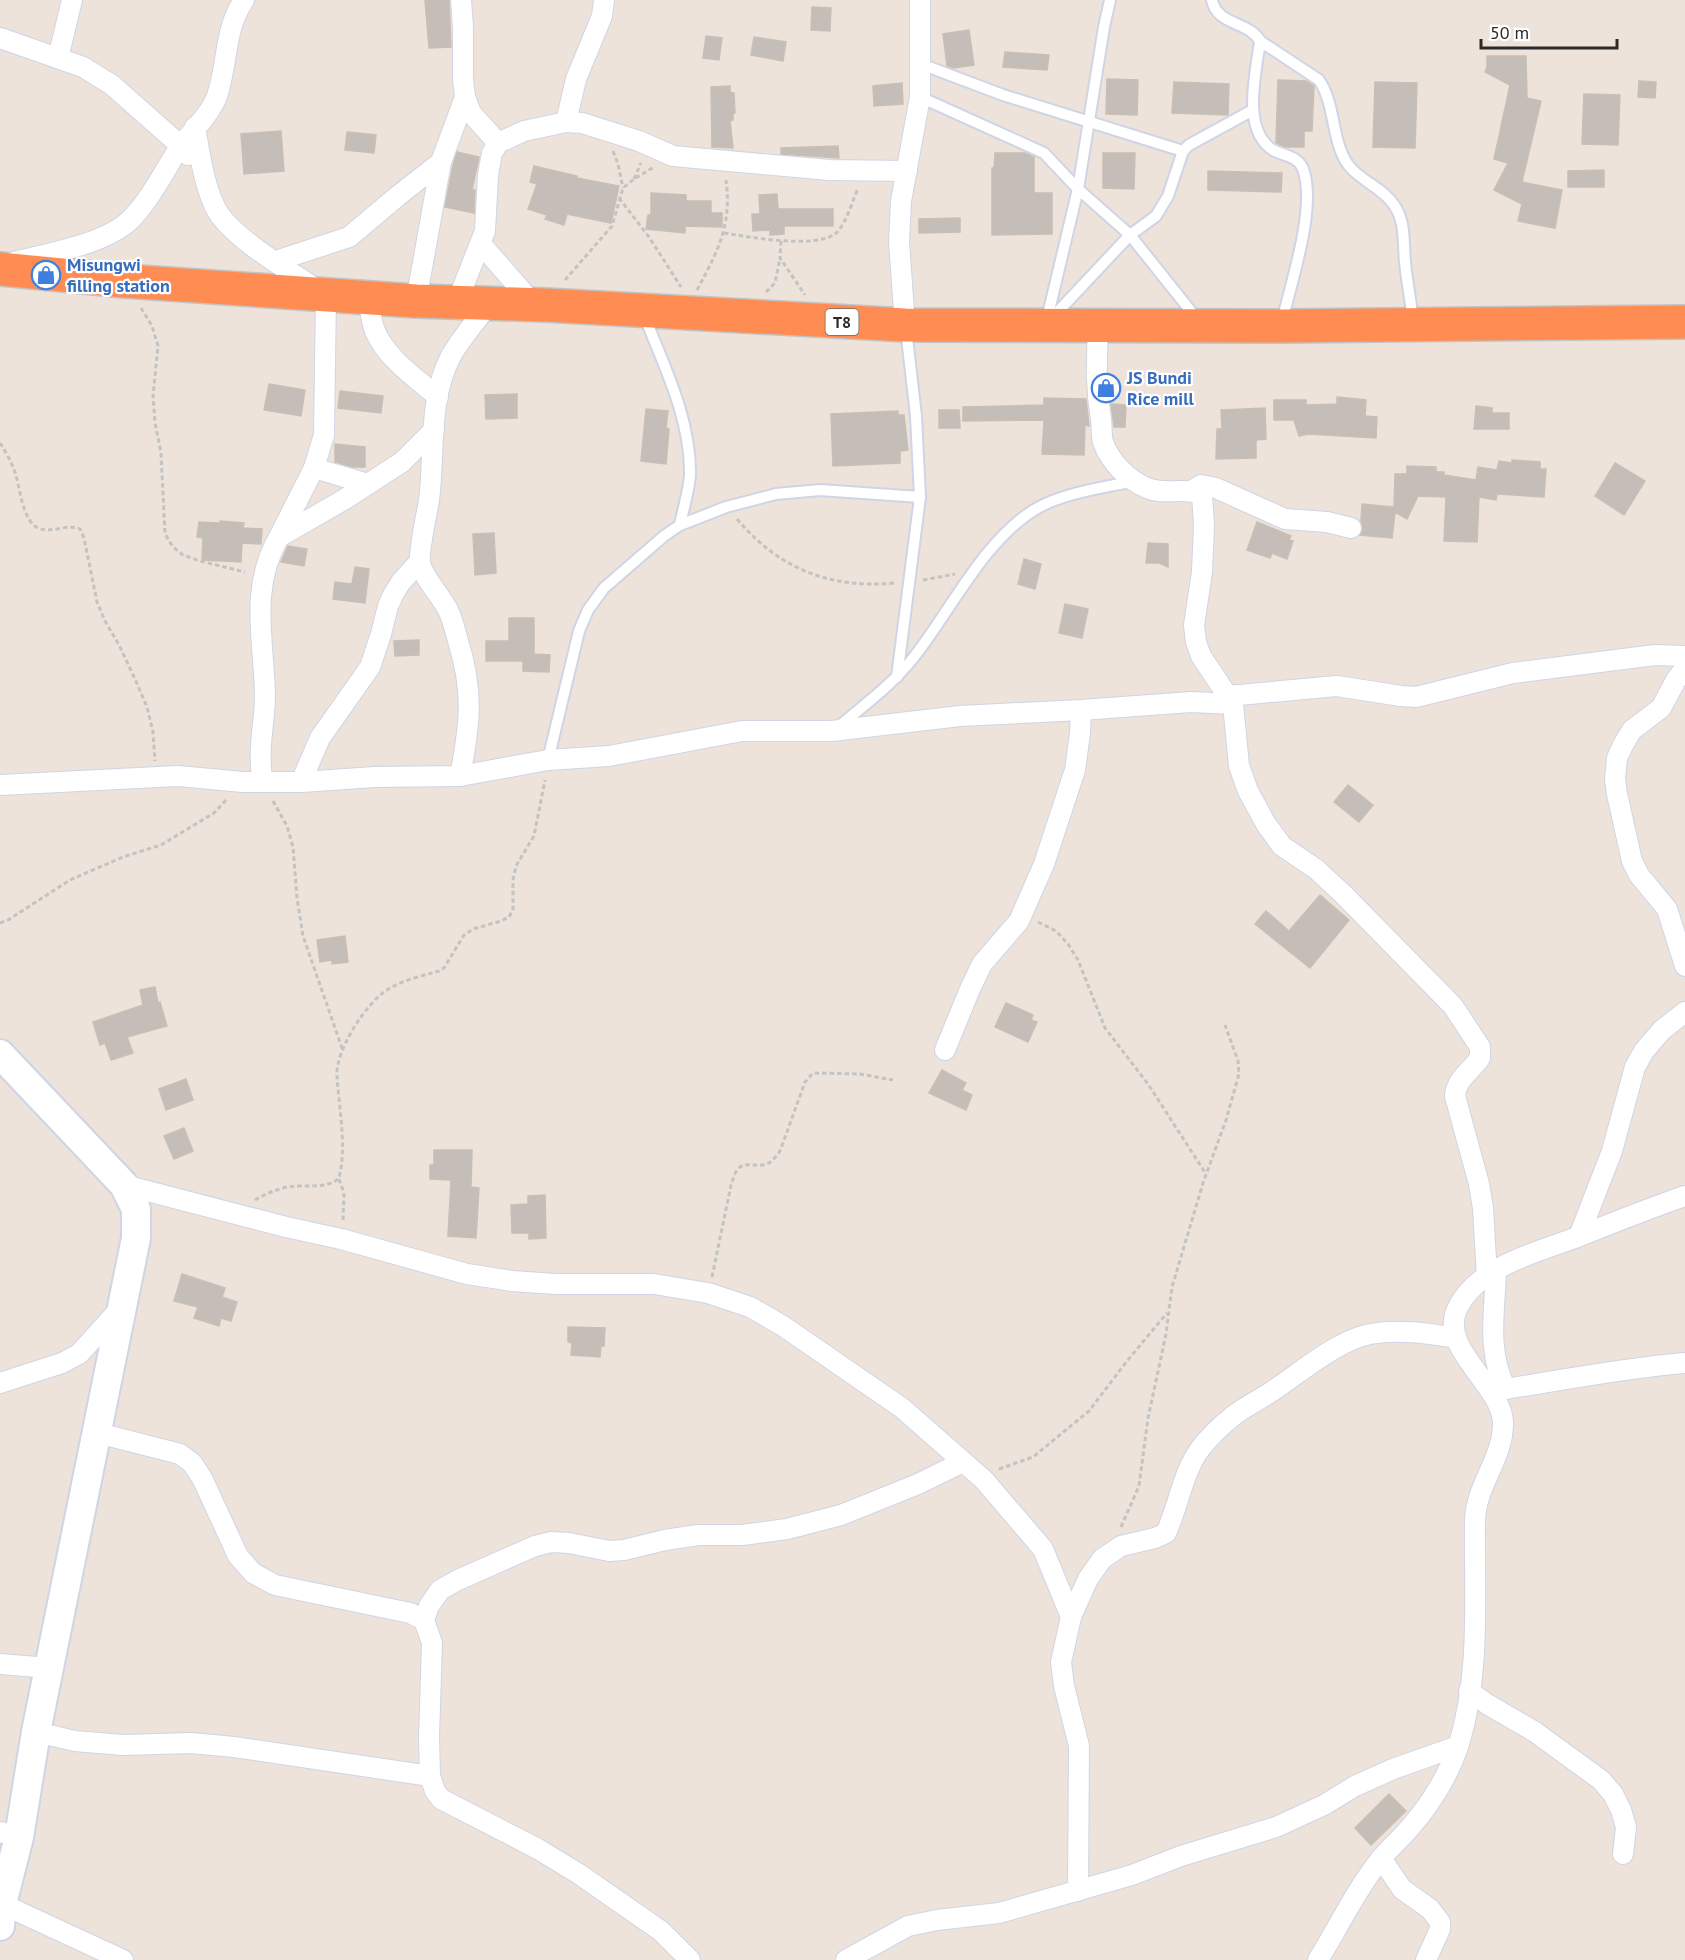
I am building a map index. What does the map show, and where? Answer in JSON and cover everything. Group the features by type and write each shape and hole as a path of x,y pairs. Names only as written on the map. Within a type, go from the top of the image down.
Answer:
{"highway":[{"name":"T8","path":"0,267 125,281 368,298 643,312 687,308 742,317 905,325 1281,326 1685,322"}],"street":[{"path":"58,58 72,0"},
{"path":"0,267 100,239 119,230 132,219 216,99 229,35 236,12 244,0"},
{"path":"460,0 464,27 465,97 471,112 498,143"},
{"path":"566,122 576,79 602,16 603,0"},
{"path":"905,325 899,242 901,201 920,97 920,0"},
{"path":"0,38 83,67 112,85 181,146 203,176"},
{"path":"416,301 441,162 465,97"},
{"path":"460,776 469,727 470,702 467,669 450,613 427,578 420,561 432,474 438,397 442,378 473,303 488,211 489,165 498,143 524,131 566,122 598,127 673,156 787,167 907,171"},
{"path":"195,127 203,176 216,209 234,230 255,248 326,295 324,435 314,468 270,554 264,578 259,626 265,714 261,745 252,782"},
{"path":"276,261 349,237 441,162"},
{"path":"481,244 541,306"},
{"path":"368,298 374,330 382,344 402,367 438,397"},
{"path":"1098,326 1096,381 1103,441 1116,463 1134,481 1153,490 1191,491 1202,495 1204,502 1202,572 1194,625 1196,642 1201,656 1231,700 1239,766 1248,791 1266,824 1282,846 1316,869 1343,894 1453,1006 1480,1047 1480,1058 1459,1082 1455,1096 1479,1184 1483,1208 1492,1274 1493,1344 1503,1422 1501,1443 1479,1495 1475,1518 1476,1607 1469,1691 1458,1746 1429,1804 1381,1858 1318,1960"},
{"path":"279,537 345,500 402,462 434,430"},
{"path":"314,468 368,484"},
{"path":"1191,491 1201,486 1216,488 1285,519 1327,522 1351,528"},
{"path":"301,782 321,738 370,667 394,593 400,582 420,561"},
{"path":"0,785 178,776 252,782 460,776 548,760 609,756 742,731 832,731 960,716 1231,700 1337,686 1416,697 1513,673 1655,655 1685,656"},
{"path":"1685,668 1661,708 1632,730 1623,744 1617,758 1615,779 1632,861 1639,875 1667,909 1685,966"},
{"path":"945,1050 982,964 1019,921 1044,864 1075,770 1081,710"},
{"path":"1580,1236 1612,1151 1635,1067 1644,1051 1662,1030 1685,1012"},
{"path":"0,1054 124,1185 136,1209 136,1238 98,1433 36,1732 9,1835 1,1915 123,1960"},
{"path":"124,1185 237,1215 341,1239 467,1274 512,1281 556,1284 654,1284 708,1293 750,1307 775,1321 902,1408 970,1468 1013,1513 1043,1549 1071,1617"},
{"path":"1499,1390 1469,1362 1456,1338 1454,1328 1456,1312 1466,1295 1516,1258 1685,1196"},
{"path":"0,1383 62,1363 80,1354 121,1308"},
{"path":"1078,1891 1079,1746 1064,1686 1061,1662 1071,1617 1088,1579 1102,1559 1121,1546 1166,1533 1182,1483 1200,1449 1233,1416 1343,1344 1368,1335 1399,1331 1423,1332 1456,1338"},
{"path":"1499,1390 1637,1367 1685,1363"},
{"path":"98,1433 180,1455 192,1463 202,1478 238,1556 253,1573 275,1584 410,1613 424,1620"},
{"path":"690,1960 661,1932 579,1874 538,1849 441,1799 435,1791 430,1776 429,1737 432,1643 424,1620 429,1606 440,1590 458,1580 536,1546 551,1542 609,1551 698,1535 742,1535 787,1529 841,1515 918,1484 970,1468"},
{"path":"0,1664 49,1668"},
{"path":"1469,1691 1535,1732 1601,1780 1613,1794 1621,1810 1626,1827 1623,1854"},
{"path":"36,1732 75,1741 123,1745 191,1743 234,1747 430,1776"},
{"path":"846,1960 908,1926 937,1920 999,1913 1132,1875 1181,1856 1276,1827 1324,1805 1364,1781 1458,1746"},
{"path":"1381,1858 1402,1889 1430,1909 1440,1922 1440,1929 1426,1960"}],"lane":[{"path":"1045,325 1078,189 1110,0"},
{"path":"1212,0 1215,10 1220,15 1254,33 1260,41 1319,80 1324,88 1340,146 1349,166 1394,203 1400,214 1414,325"},
{"path":"1260,41 1253,110 1256,123 1266,143 1272,149 1300,163 1308,186 1307,209 1281,326"},
{"path":"921,64 966,83 1183,151"},
{"path":"920,97 1044,153 1078,189 1130,235 1203,326"},
{"path":"1045,325 1130,235 1156,216 1163,206 1183,151 1189,145 1253,110"},
{"path":"643,312 679,407 688,440 690,477 680,525"},
{"path":"897,677 920,497 916,416 905,325"},
{"path":"832,731 897,677 934,630 974,571 1014,525 1034,509 1054,500 1134,481"},
{"path":"548,760 579,631 588,610 604,588 664,536 680,525 726,507 776,494 820,490 920,497"}],"path":[{"path":"598,127 611,146 623,188"},
{"path":"541,306 612,226 623,188 673,156"},
{"path":"687,308 724,233 728,207 722,160"},
{"path":"724,233 781,241 814,239 835,234 844,220 866,171"},
{"path":"619,198 650,237 687,308"},
{"path":"742,317 775,283 781,241"},
{"path":"780,258 822,321"},
{"path":"125,281 152,326 158,346 153,396 161,453 165,534 173,547 183,555 264,578"},
{"path":"0,443 16,475 21,499 30,521 38,528 47,530 73,526 80,529 97,602 147,707 153,732 156,777"},
{"path":"726,507 765,549 806,573 837,582 871,585 909,582 974,571"},
{"path":"341,1239 344,1201 339,1178 342,1166 337,1071 343,1051 362,1017 385,991 398,983 439,971 444,968 464,935 473,929 509,917 513,910 513,880 516,866 534,836 548,760"},
{"path":"0,923 70,880 123,857 161,845 214,813 252,782 287,826 293,847 303,936 343,1051"},
{"path":"1022,913 1056,931 1068,944 1078,960 1105,1028 1148,1084 1206,1174"},
{"path":"1113,1551 1118,1533 1139,1486 1148,1418 1166,1334 1172,1287 1239,1074 1238,1061 1225,1025"},
{"path":"708,1293 723,1232 731,1185 736,1173 739,1167 744,1165 760,1166 775,1158 780,1151 805,1082 810,1076 813,1073 840,1073 893,1080"},
{"path":"237,1215 254,1200 268,1193 303,1185 329,1185 339,1178"},
{"path":"970,1468 1005,1467 1033,1457 1064,1433 1089,1411 1127,1360 1168,1312"}],"building":[{"path":"425,0 449,0 451,47 429,48"},
{"path":"812,7 831,8 830,31 811,30"},
{"path":"969,30 974,65 953,68 947,66 943,34"},
{"path":"706,36 722,38 719,60 703,58"},
{"path":"754,37 786,42 783,61 751,55"},
{"path":"1005,52 1049,55 1047,70 1003,67"},
{"path":"1487,56 1526,56 1527,98 1541,101 1522,182 1562,190 1555,228 1518,221 1522,204 1494,190 1508,163 1494,159 1510,85 1485,72"},
{"path":"1107,79 1138,80 1137,115 1106,114"},
{"path":"1278,80 1307,81 1314,86 1312,131 1304,131 1304,147 1284,147 1276,143"},
{"path":"1639,81 1656,82 1655,98 1638,97"},
{"path":"1174,82 1229,84 1228,115 1172,113"},
{"path":"1375,82 1417,83 1415,148 1373,147"},
{"path":"902,83 903,104 874,106 873,86"},
{"path":"730,86 730,92 734,93 735,113 733,113 733,120 730,121 733,148 712,147 711,87"},
{"path":"1584,94 1620,95 1618,145 1582,144"},
{"path":"281,131 284,171 244,174 241,134"},
{"path":"347,132 376,135 374,153 345,150"},
{"path":"838,146 839,158 781,154 781,148"},
{"path":"457,152 479,157 472,190 475,190 474,213 445,207"},
{"path":"995,153 1025,153 1034,157 1034,193 1052,193 1052,234 992,235 992,168 994,168"},
{"path":"1103,153 1135,153 1134,189 1103,188"},
{"path":"534,166 577,176 577,178 619,186 611,223 567,214 564,225 545,219 547,215 528,209 537,184 530,182"},
{"path":"1604,170 1604,187 1568,187 1568,171"},
{"path":"1208,171 1282,173 1281,192 1208,190"},
{"path":"651,193 686,195 686,201 711,201 711,213 722,213 722,227 685,226 685,233 646,229 648,215 651,215"},
{"path":"777,194 778,209 833,209 833,226 784,226 784,234 770,235 770,230 753,231 752,214 760,214 759,195"},
{"path":"960,218 960,232 919,233 919,219"},
{"path":"269,384 305,390 301,416 264,410"},
{"path":"340,391 383,396 381,413 338,408"},
{"path":"517,394 517,418 486,419 485,395"},
{"path":"1337,397 1366,400 1365,416 1377,417 1376,438 1308,434 1299,436 1294,420 1274,420 1274,400 1306,400 1306,405 1337,404"},
{"path":"1044,398 1086,399 1089,426 1085,425 1084,455 1042,454 1044,420 963,421 963,407 1044,405"},
{"path":"1111,404 1126,405 1125,427 1114,427"},
{"path":"1476,406 1492,408 1492,413 1509,413 1509,429 1474,429"},
{"path":"1265,408 1266,439 1256,440 1256,458 1216,459 1217,429 1222,429 1221,410"},
{"path":"646,409 668,411 666,464 641,461"},
{"path":"939,410 959,410 960,428 939,428"},
{"path":"898,411 898,415 904,415 908,450 900,451 900,463 833,466 831,414"},
{"path":"335,444 365,447 365,467 353,467 335,462"},
{"path":"1512,460 1540,462 1540,469 1546,469 1544,497 1497,494 1496,500 1479,497 1477,542 1444,541 1446,497 1418,496 1407,519 1395,512 1392,538 1360,535 1363,530 1362,504 1394,507 1395,474 1407,474 1407,466 1436,467 1436,472 1444,472 1444,475 1476,480 1478,467 1497,470 1499,461 1512,463"},
{"path":"1615,463 1645,481 1624,515 1595,496"},
{"path":"220,521 244,523 243,528 262,529 261,544 242,543 241,562 202,560 203,538 197,537 199,522 220,523"},
{"path":"1257,522 1291,536 1289,540 1293,541 1287,559 1272,553 1270,558 1247,550"},
{"path":"494,533 496,573 475,575 473,534"},
{"path":"1148,543 1168,544 1168,567 1159,563 1146,563"},
{"path":"288,546 307,549 304,566 281,562"},
{"path":"1024,559 1041,564 1035,589 1018,584"},
{"path":"355,567 369,569 365,603 333,599 335,582 352,584"},
{"path":"1065,604 1088,609 1082,638 1059,633"},
{"path":"509,618 534,618 534,654 550,655 549,672 523,671 523,661 486,661 486,641 509,641"},
{"path":"419,640 419,655 395,656 394,641"},
{"path":"1348,785 1373,805 1359,822 1334,802"},
{"path":"1320,895 1349,920 1310,968 1255,924 1266,911 1289,931"},
{"path":"345,936 348,962 332,964 332,960 320,962 317,940"},
{"path":"155,987 158,1003 160,1002 167,1026 127,1037 133,1053 111,1060 105,1043 100,1045 93,1022 143,1005 140,990"},
{"path":"1006,1003 1033,1015 1031,1020 1037,1022 1028,1042 995,1027"},
{"path":"942,1070 966,1083 962,1090 972,1095 966,1110 929,1093"},
{"path":"186,1079 193,1100 166,1110 159,1089"},
{"path":"184,1128 193,1151 174,1159 164,1136"},
{"path":"434,1150 472,1150 471,1187 479,1188 476,1238 448,1236 451,1180 430,1179 430,1165 434,1165"},
{"path":"545,1195 546,1238 529,1239 529,1233 512,1233 511,1205 528,1204 528,1196"},
{"path":"182,1274 225,1288 222,1297 237,1302 231,1321 221,1318 219,1326 194,1318 198,1307 174,1301"},
{"path":"568,1327 605,1328 604,1346 601,1346 600,1357 571,1355 572,1343 568,1342"},
{"path":"1389,1794 1406,1811 1371,1845 1355,1828"}],"place":[{"name":"Misungwi filling station","path":"46,275"},
{"name":"JS Bundi Rice mill","path":"1106,388"}]}
